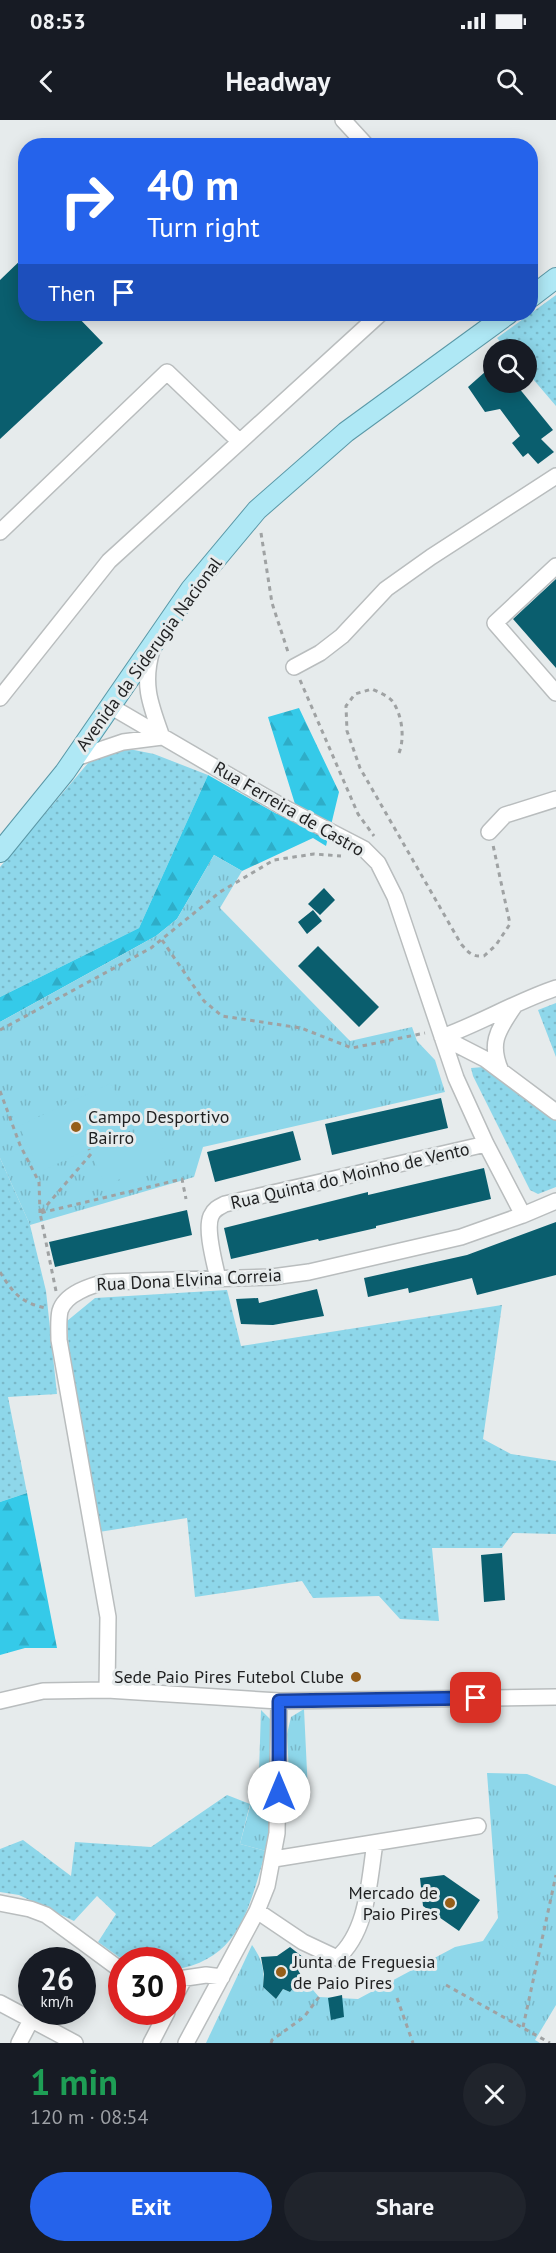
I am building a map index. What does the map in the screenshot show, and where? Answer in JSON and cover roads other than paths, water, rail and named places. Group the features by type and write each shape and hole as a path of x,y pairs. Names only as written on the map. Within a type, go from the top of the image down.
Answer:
{"main road":[{"path":"538,292 556,278"},
{"name":"Avenida da Siderugia Nacional","path":"0,852 74,759 191,589 258,510 346,432 498,321"}],"street":[{"path":"343,120 360,138"},
{"path":"0,698 109,561 372,321"},
{"path":"0,532 167,372 239,441"},
{"path":"294,667 320,653 342,636 386,589 556,476"},
{"path":"556,566 495,623 556,693"},
{"path":"74,759 115,744 162,737 148,698 148,664 155,642"},
{"name":"Rua Ferreira de Castro","path":"110,706 283,807 363,849 378,863 395,897 456,1078 486,1144 523,1215"},
{"path":"489,832 506,815 556,799"},
{"path":"442,1038 531,996 556,988"},
{"path":"501,1071 496,1059 497,1033 515,1004"},
{"path":"442,1038 479,1056 556,1112"},
{"path":"456,1078 460,1069 479,1056"},
{"name":"Rua Quinta do Moinho de Vento","path":"218,1279 209,1227 210,1218 217,1208 225,1204 486,1144"},
{"name":"Rua Dona Elvina Correia","path":"107,1690 108,1617 98,1550 62,1366 54,1309 88,1286 107,1282 272,1277 309,1272 461,1237 556,1201"},
{"path":"0,1701 43,1691 107,1690 279,1701 556,1697"},
{"path":"186,2043 257,1911 267,1886 274,1859 279,1806 279,1701"},
{"path":"274,1859 478,1826"},
{"path":"257,1911 303,1941 337,1958 346,1950 364,1912 375,1843"},
{"path":"0,1903 46,1915 108,1961"},
{"path":"186,1978 222,1977"},
{"path":"0,2003 18,2013"},
{"path":"20,2043 29,2025"},
{"path":"41,2025 75,2043"},
{"path":"151,2043 160,2025"}],"place":[{"name":"Campo Desportivo Bairro","path":"76,1127"},
{"name":"Sede Paio Pires Futebol Clube","path":"356,1677"},
{"name":"Mercado de Paio Pires","path":"450,1903"},
{"name":"Junta de Freguesia de Paio Pires","path":"281,1972"}]}
